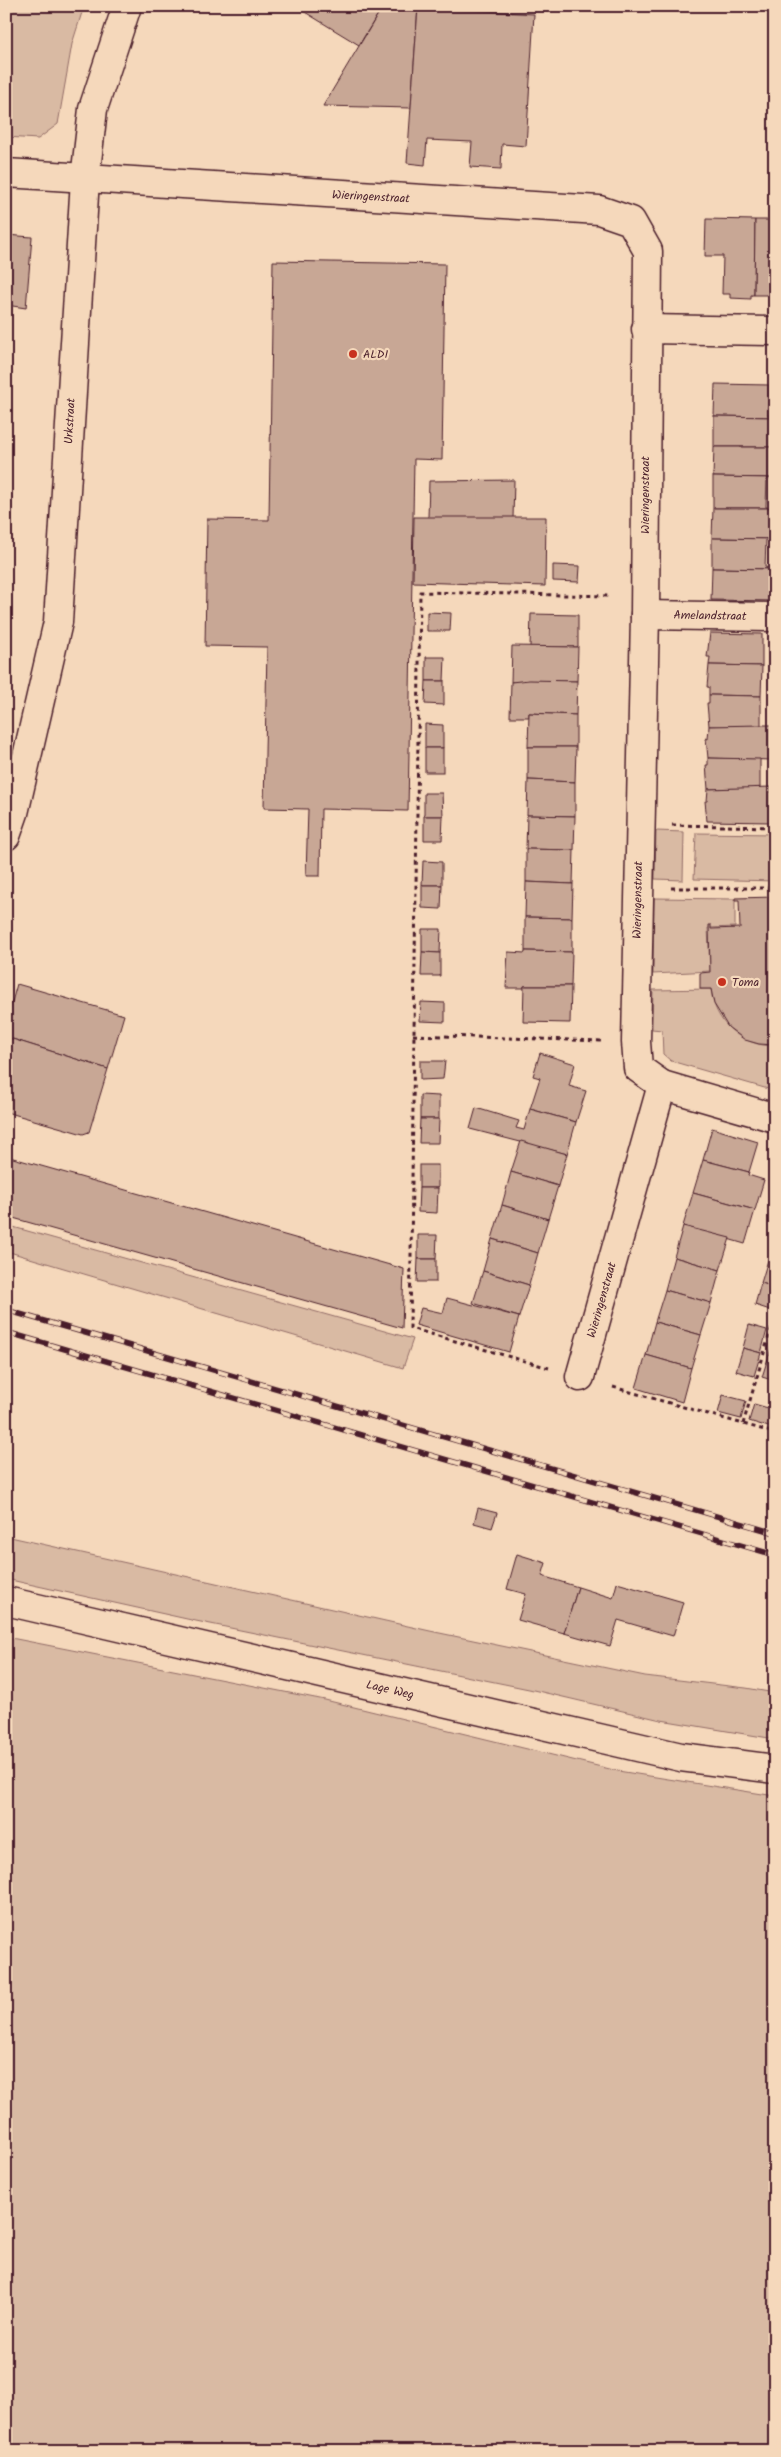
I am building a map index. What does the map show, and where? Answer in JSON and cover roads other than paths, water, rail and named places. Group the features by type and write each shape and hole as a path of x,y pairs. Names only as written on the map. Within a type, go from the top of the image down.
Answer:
{"street":[{"name":"Urkstraat","path":"6,836 14,813 58,622 84,179 93,109 127,6"},
{"name":"Wieringenstraat","path":"6,173 599,210 631,221 648,251 636,1042 638,1068 662,1085 580,1377"},
{"path":"646,329 775,331"},
{"name":"Amelandstraat","path":"644,606 775,618"},
{"path":"662,1085 775,1118"},
{"name":"Lage Weg","path":"6,1601 681,1757 775,1769"}],"railway":[{"path":"6,1310 775,1533"},
{"path":"6,1332 775,1555"}],"place":[{"name":"ALDI","path":"353,354"},
{"name":"Toma","path":"722,982"}]}
